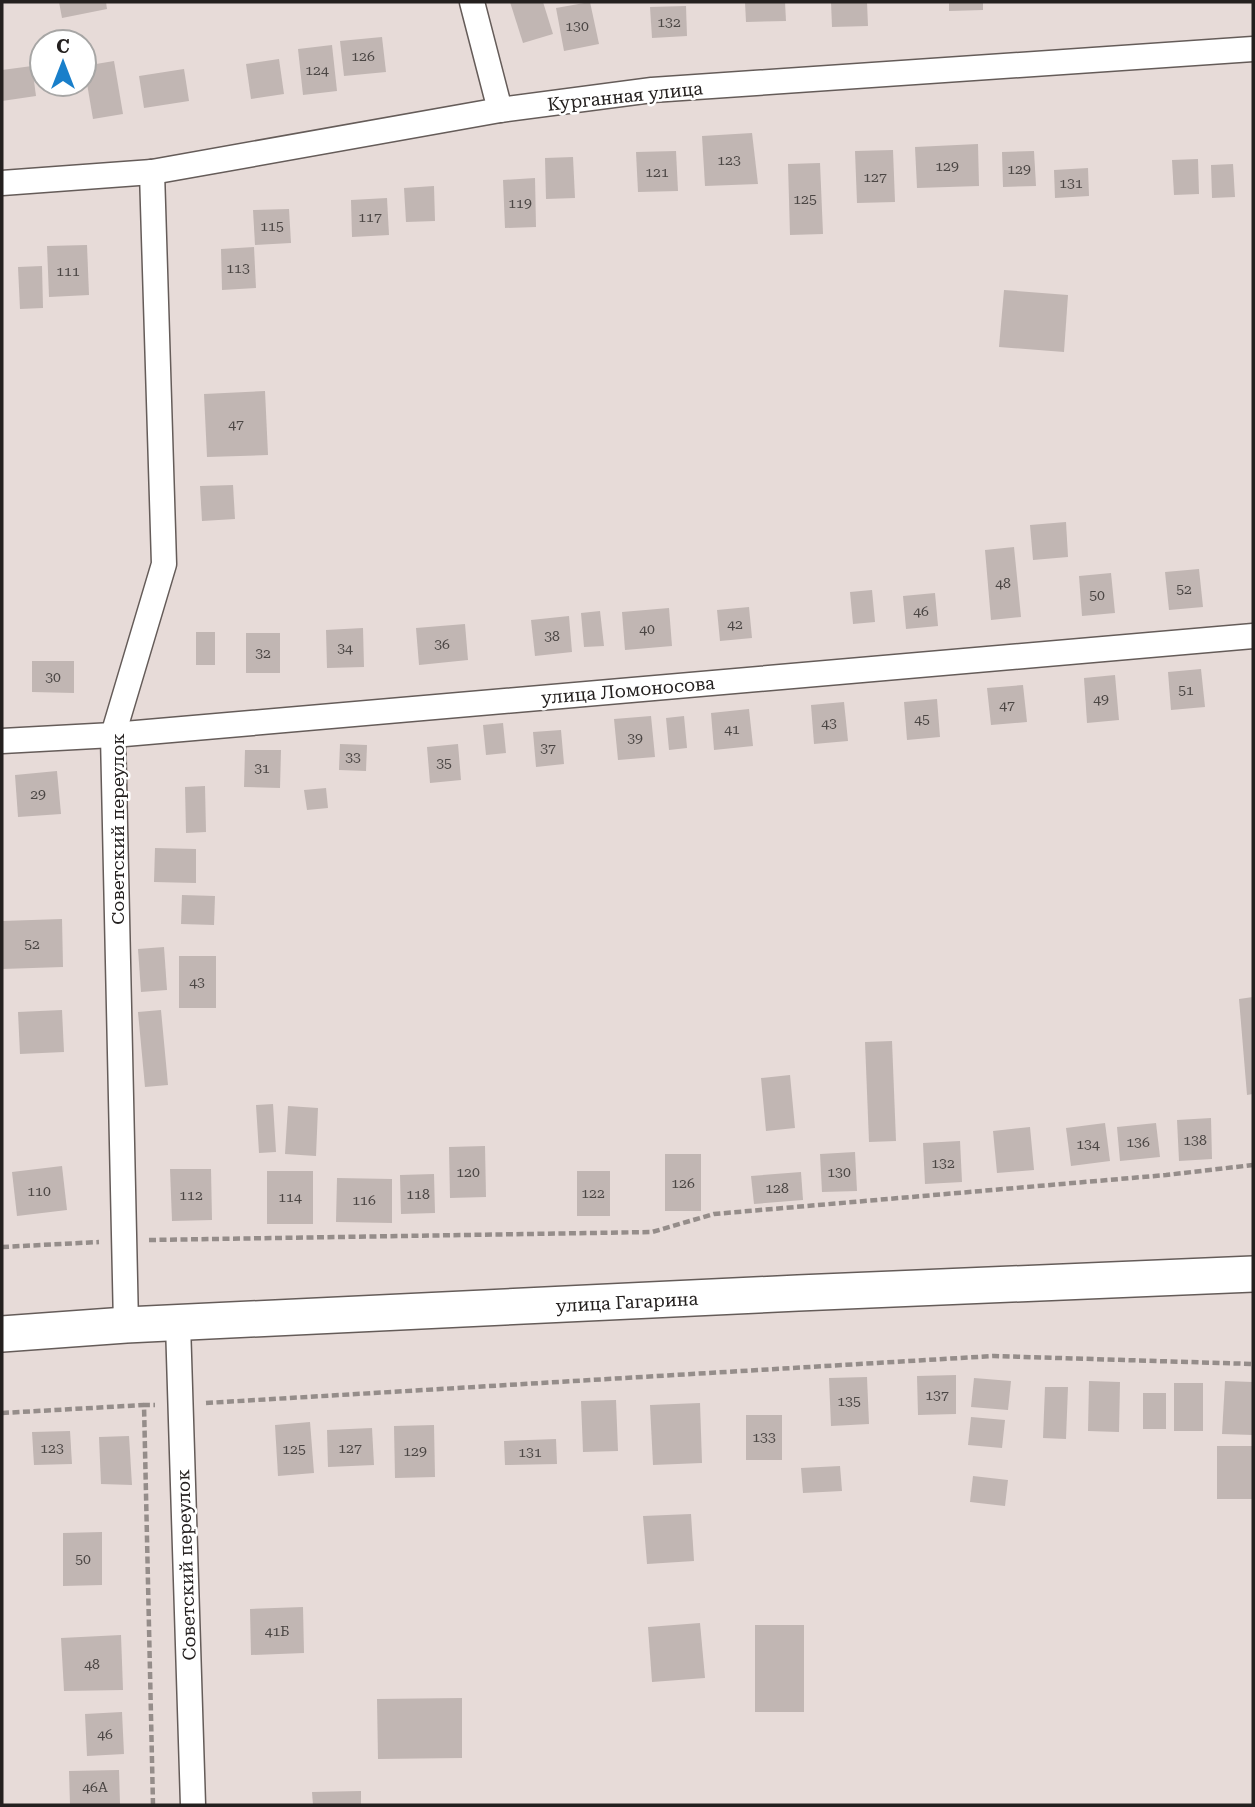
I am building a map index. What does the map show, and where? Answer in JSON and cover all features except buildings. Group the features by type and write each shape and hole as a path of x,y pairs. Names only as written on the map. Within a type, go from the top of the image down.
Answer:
{"main road":[{"name":"улица Гагарина","path":"2,1335 126,1325 1253,1274"}],"street":[{"path":"472,2 500,110"},
{"name":"Курганная улица","path":"2,183 152,172 500,110 652,90 1253,49"},
{"name":"Советский переулок","path":"126,1325 113,735 164,564 152,172"},
{"name":"улица Ломоносова","path":"2,741 113,735 1253,636"},
{"name":"Советский переулок","path":"178,1324 194,1805"}],"path":[{"path":"2,1247 124,1241 652,1232 714,1214 1253,1165"},
{"path":"2,1413 994,1356 1253,1364"},
{"path":"144,1405 153,1805"}]}
